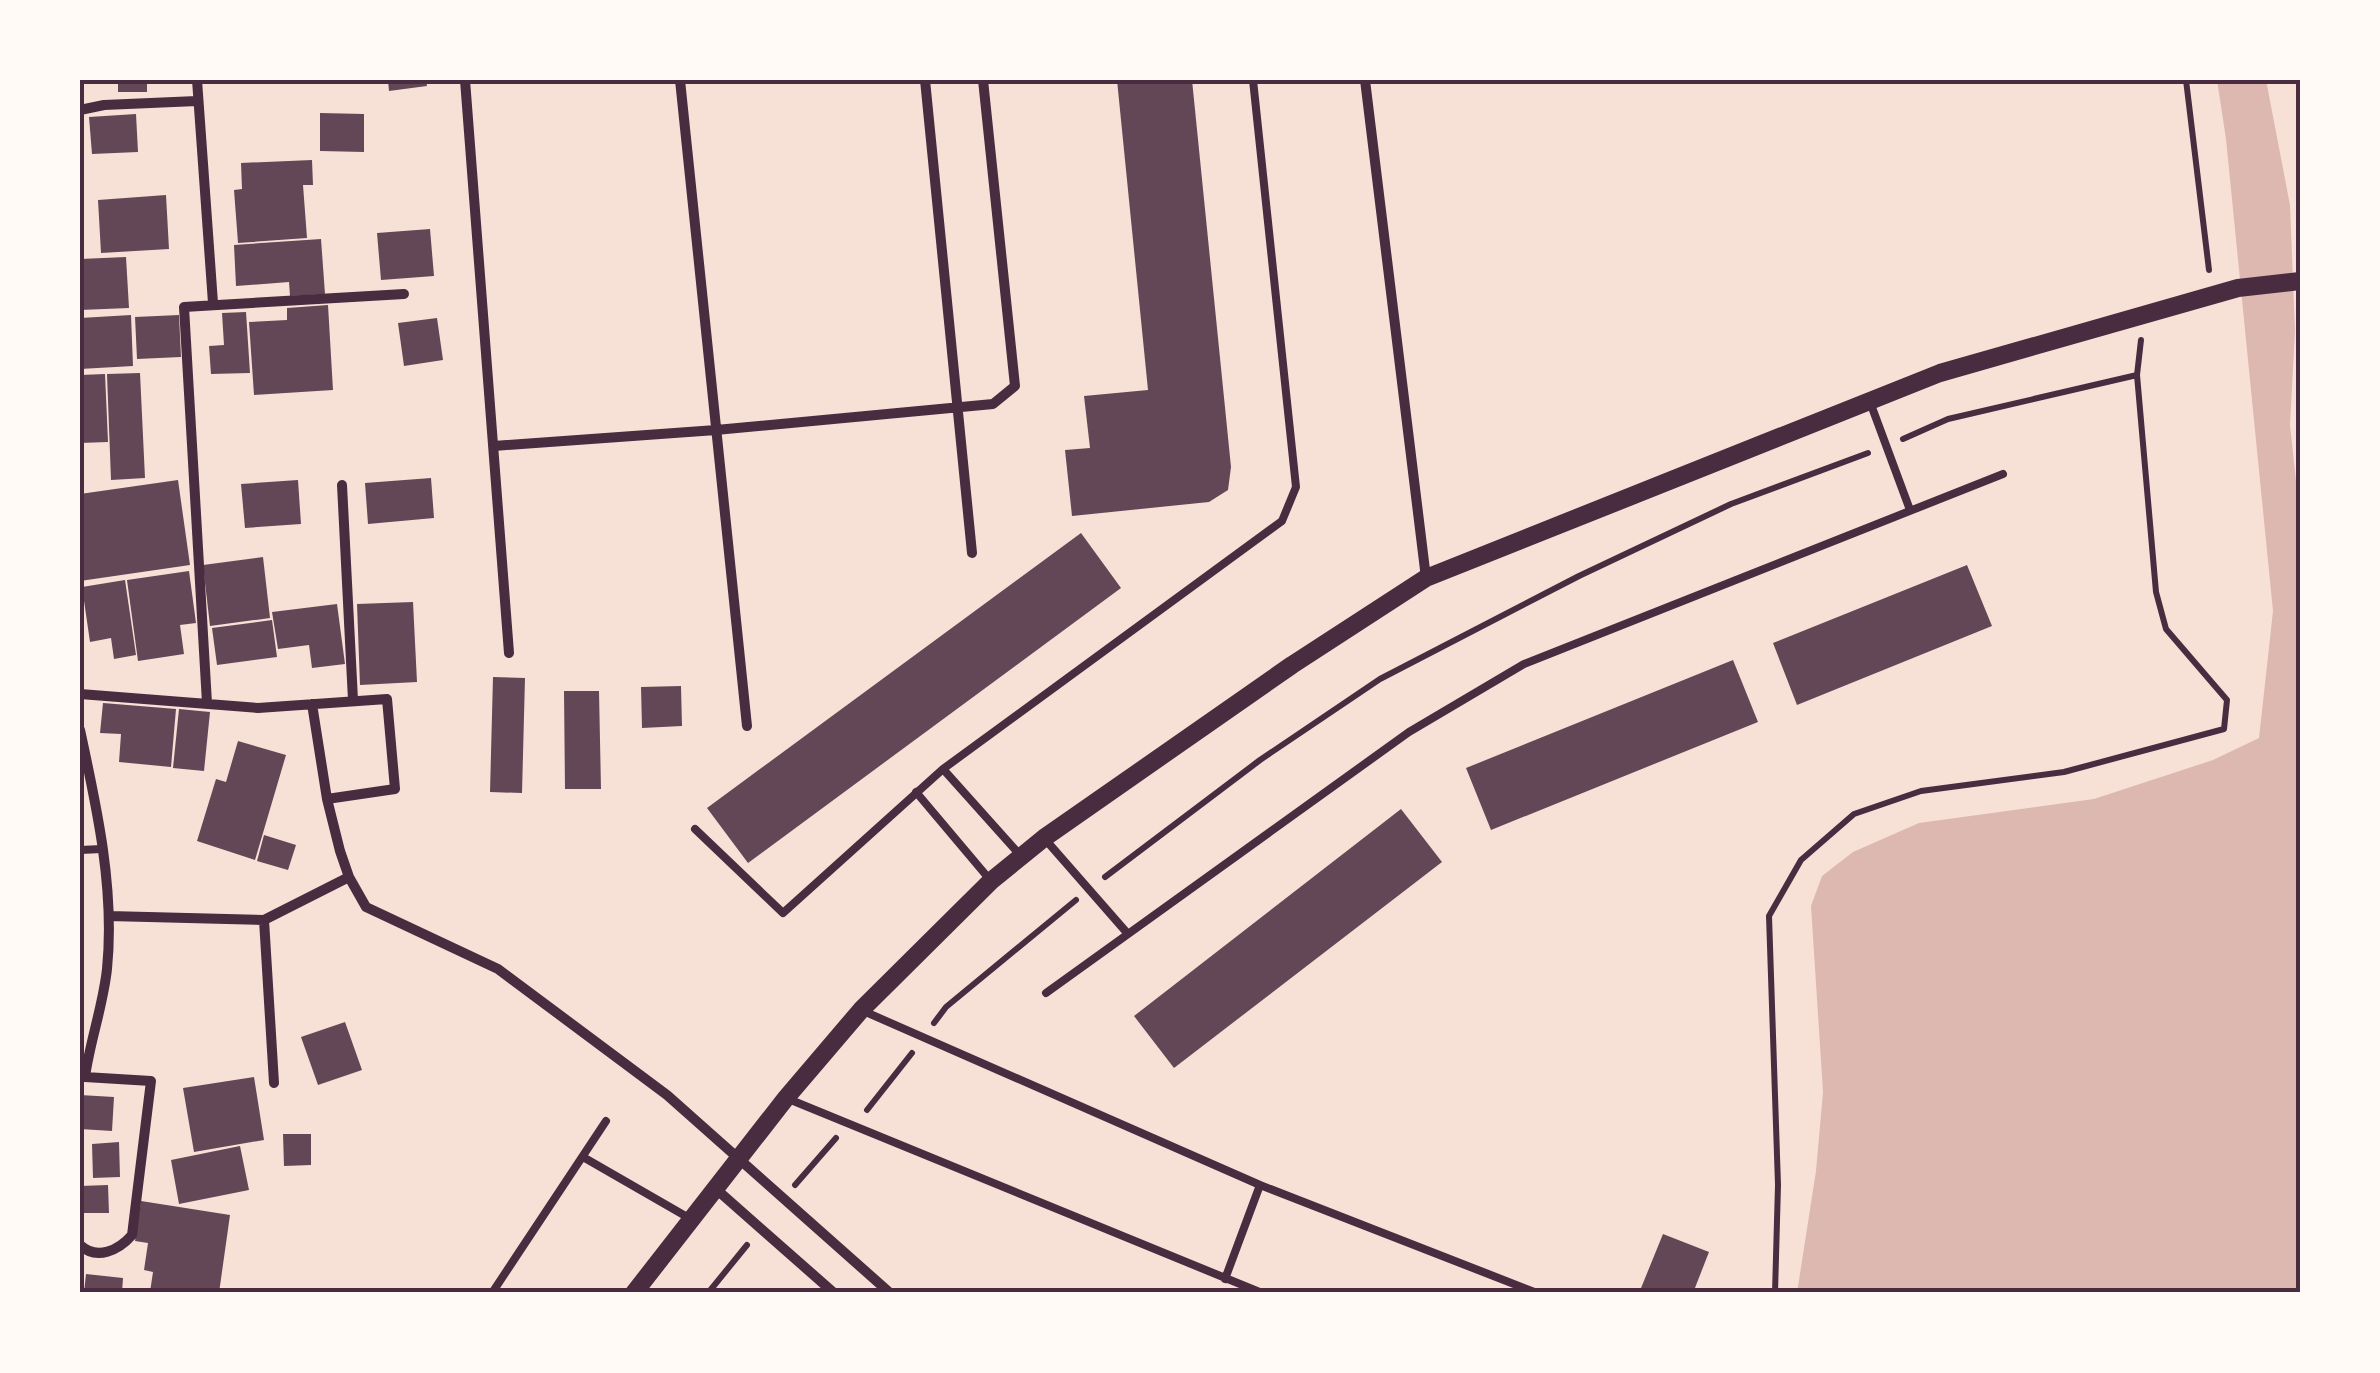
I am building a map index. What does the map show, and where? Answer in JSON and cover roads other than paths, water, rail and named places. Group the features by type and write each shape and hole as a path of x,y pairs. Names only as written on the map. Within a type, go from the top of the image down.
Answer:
{"street":[{"path":"196,80 214,303"},
{"path":"465,80 509,653"},
{"path":"680,80 747,726"},
{"path":"925,80 972,553"},
{"path":"494,446 993,404 1015,386 983,80"},
{"path":"1364,80 1426,578"},
{"path":"80,110 104,105 198,102"},
{"path":"644,1290 786,1098 862,1010 991,881 1044,838 1292,664 1426,578 1940,373 2238,288 2300,280"},
{"path":"207,704 184,307 404,294"},
{"path":"342,485 353,700"},
{"path":"80,694 258,708 387,699 395,789 327,799"},
{"path":"312,704 327,799 350,877 366,907 498,969 666,1095 890,1293"},
{"path":"80,730 102,849 109,916 106,972 83,1078 151,1081 132,1234 123,1245 106,1253 86,1251 80,1245"},
{"path":"109,916 264,920 350,877"},
{"path":"264,920 274,1083"},
{"path":"716,1189 834,1293"}],"lane":[{"path":"695,829 782,913 944,769 1282,521 1296,487 1253,80"},
{"path":"1869,400 1910,510"},
{"path":"1046,993 1409,732 1524,664 2003,474"},
{"path":"944,769 1021,856"},
{"path":"916,792 991,881"},
{"path":"1044,838 1128,934"},
{"path":"80,850 102,849"},
{"path":"862,1010 1260,1186 1537,1293"},
{"path":"786,1098 1262,1293"},
{"path":"492,1293 606,1121"},
{"path":"582,1157 693,1221"},
{"path":"1225,1278 1260,1186"}]}
